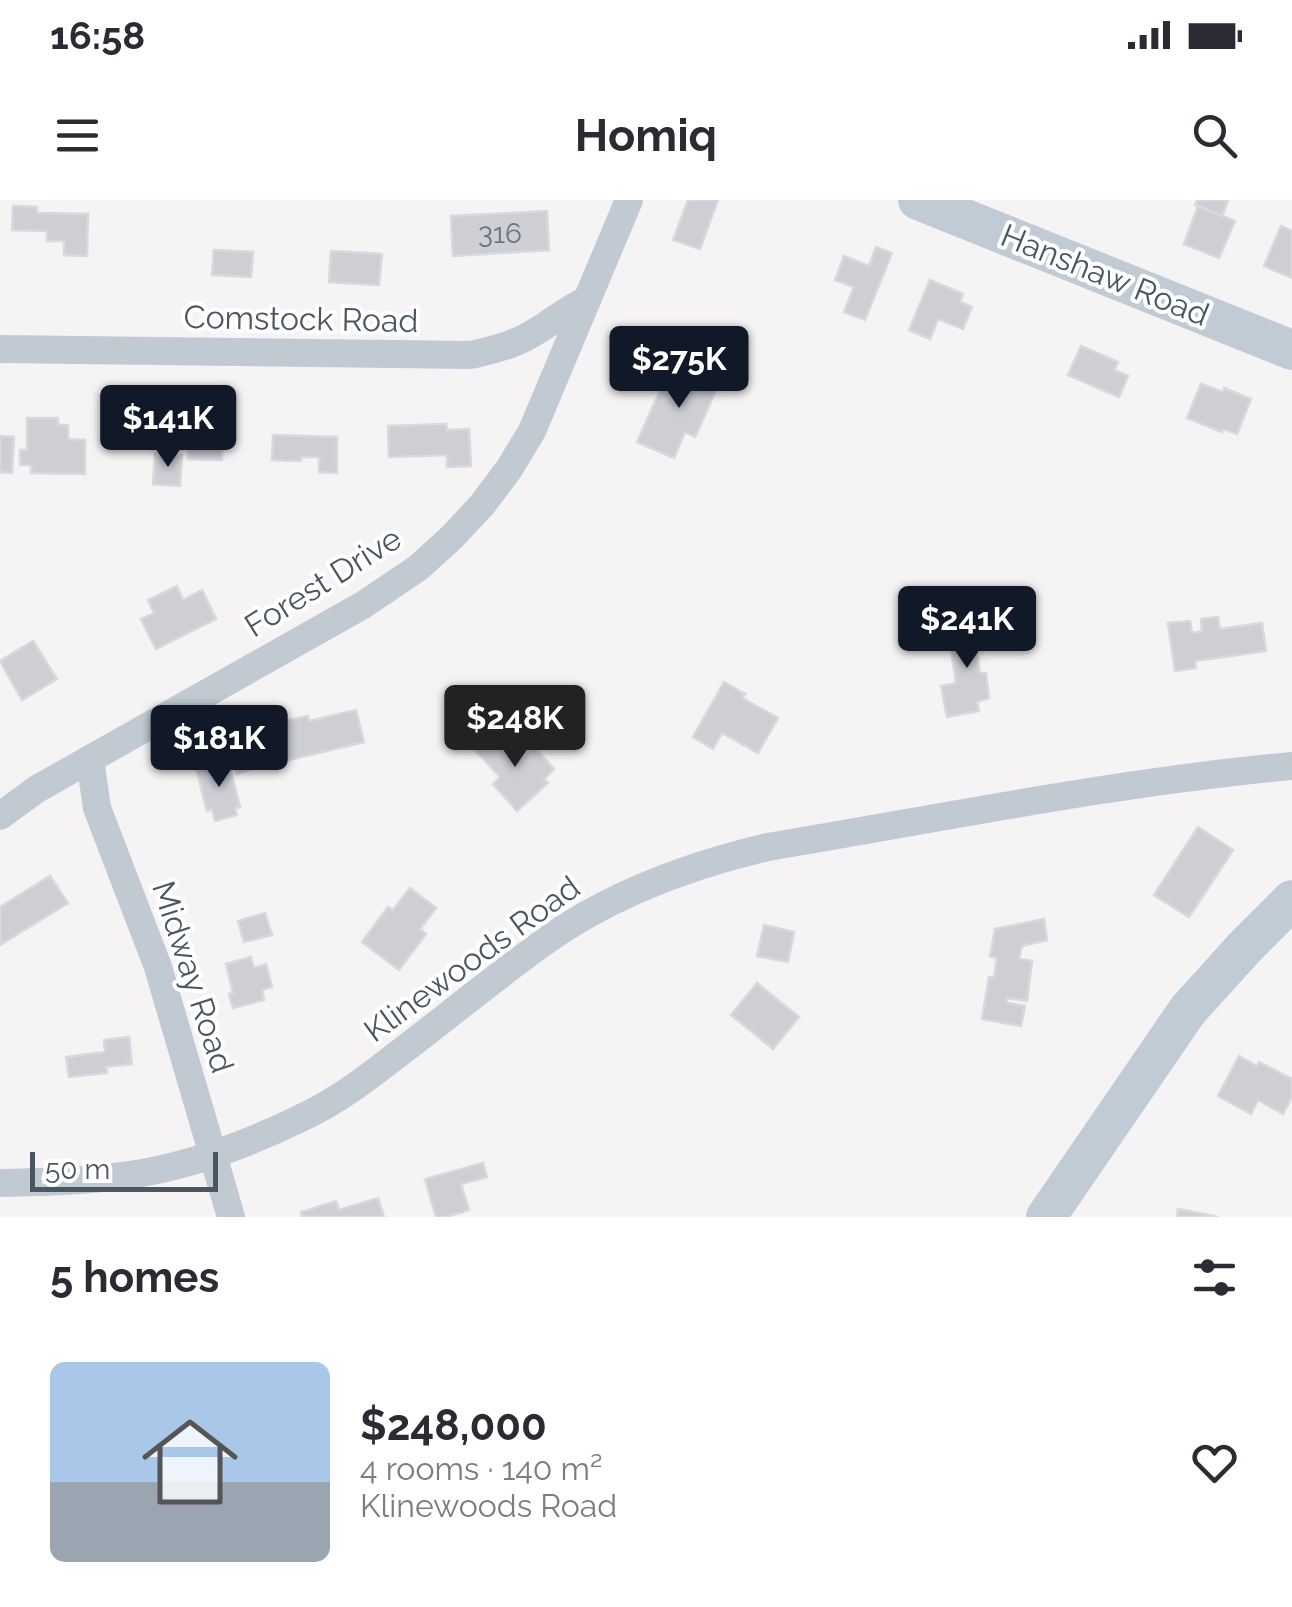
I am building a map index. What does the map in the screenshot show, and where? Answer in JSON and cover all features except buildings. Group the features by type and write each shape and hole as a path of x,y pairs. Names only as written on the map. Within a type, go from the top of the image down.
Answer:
{"street":[{"name":"Forest Drive","path":"0,816 38,788 363,605 440,548 482,505 532,431 628,200"},
{"name":"Hanshaw Road","path":"918,200 1292,350"},
{"name":"Comstock Road","path":"0,349 472,355 520,341 586,300"},
{"name":"Midway Road","path":"90,759 97,808 158,966 230,1217"},
{"name":"Klinewoods Road","path":"0,1183 138,1174 242,1144 302,1118 340,1097 542,943 597,908 716,860 768,847 1099,790 1292,766"},
{"path":"1046,1217 1188,1010 1292,900"}]}
